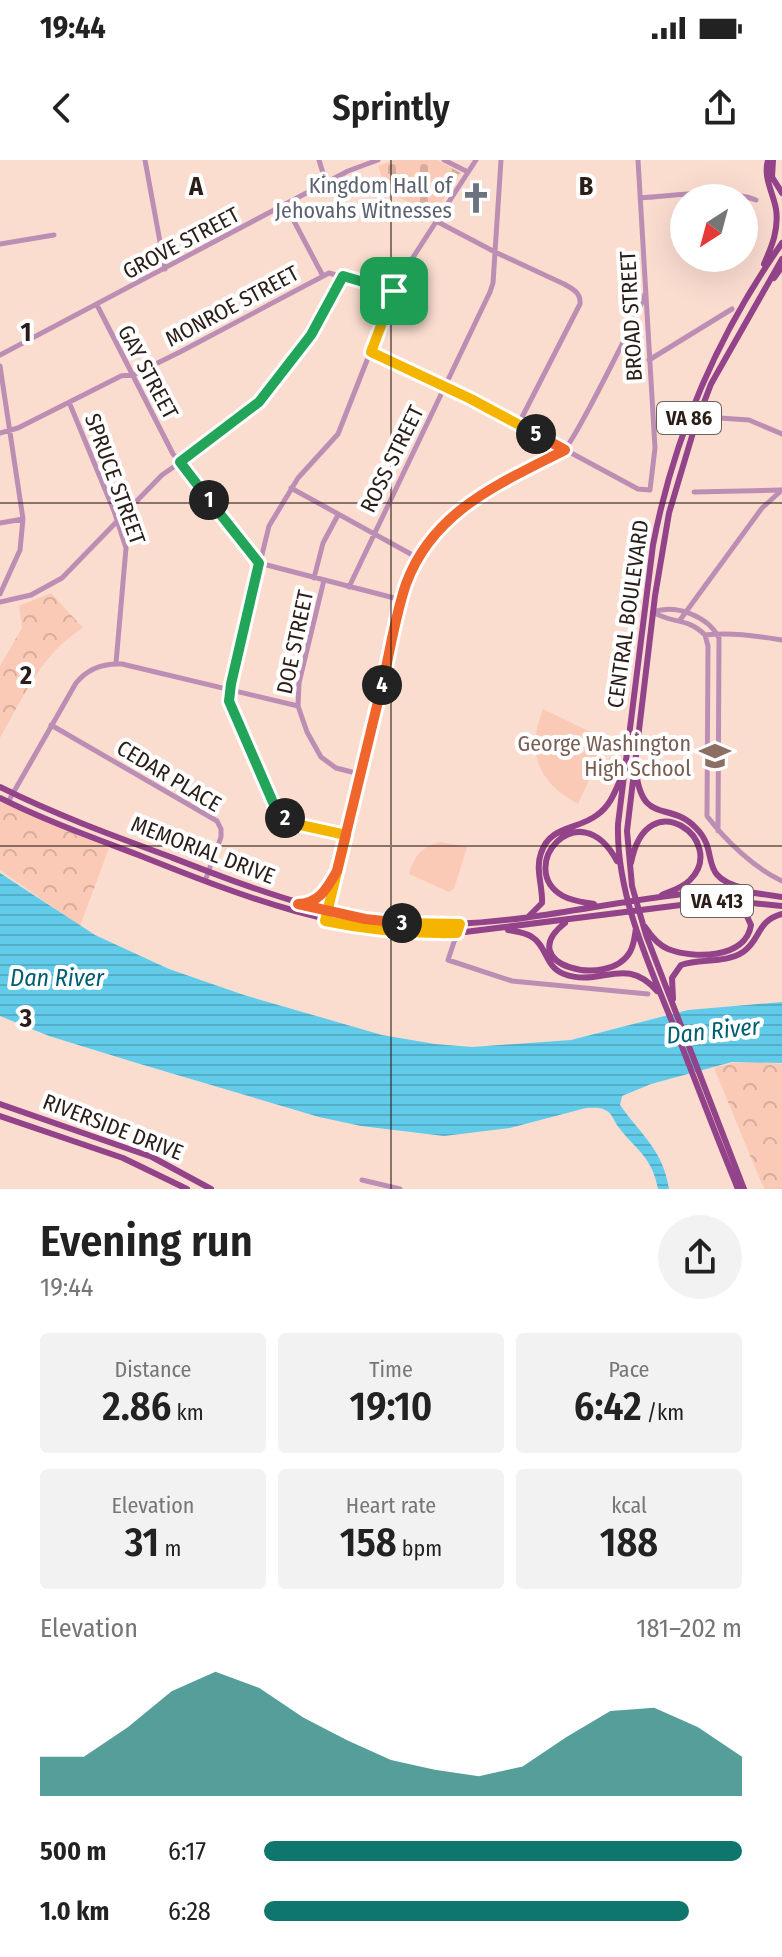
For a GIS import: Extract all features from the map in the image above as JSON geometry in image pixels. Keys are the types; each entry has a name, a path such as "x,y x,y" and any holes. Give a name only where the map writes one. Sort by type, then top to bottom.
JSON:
{"main road":[{"path":"771,160 772,177 782,193"},
{"path":"748,298 772,248 776,230 777,213 766,177 771,160"},
{"name":"CENTRAL BOULEVARD","path":"746,1189 738,1185 620,869 618,824 653,545 662,507 695,401 711,365 782,243"},
{"name":"CENTRAL BOULEVARD","path":"700,1085 663,999 640,925 629,871 627,831 667,522 695,426 711,384 782,259"},
{"path":"748,317 782,267"},
{"path":"634,763 642,797 651,807 682,818 696,828 703,837 712,868 718,877 727,884 762,893"},
{"path":"529,916 542,903 539,858 547,841 562,829 592,819 603,810 613,797 625,767"},
{"name":"MEMORIAL DRIVE","path":"0,787 298,904 397,923 460,924 720,891 782,897"},
{"name":"MEMORIAL DRIVE","path":"0,798 267,905 325,921 394,931 457,933 505,929 721,900 782,906"},
{"path":"629,871 636,841 649,827 659,823 675,823 693,834 700,851 694,874 680,887 654,898"},
{"path":"604,905 574,900 555,890 546,870 548,853 562,837 585,832 603,840 620,869"},
{"path":"298,904 310,903 321,896 337,871"},
{"path":"569,921 553,934 550,949 554,959 560,965 582,970 611,966 626,957 640,925 668,949 697,954 732,949 746,940 751,925 744,910 721,900"},
{"path":"674,1011 671,983 677,968 685,963 739,955 750,946 767,920 782,914"},
{"path":"505,929 536,939 549,963 563,974 584,977 633,973 650,983 663,999"},
{"name":"RIVERSIDE DRIVE","path":"0,1104 152,1157 211,1189"},
{"name":"RIVERSIDE DRIVE","path":"0,1116 123,1158 187,1189"}],"street":[{"path":"145,160 165,269"},
{"path":"319,160 326,183"},
{"name":"GROVE STREET","path":"0,355 326,183 378,160"},
{"path":"444,160 468,172"},
{"path":"346,835 296,824 279,812 231,707 229,690 269,526 291,488 338,434 406,266 476,160"},
{"name":"ROSS STREET","path":"349,587 490,292 501,160"},
{"name":"BROAD STREET","path":"565,450 643,491 652,487 654,471 638,160"},
{"path":"640,198 670,196"},
{"path":"286,206 323,276"},
{"path":"436,221 574,290 580,298 580,304 518,425"},
{"path":"0,244 54,235"},
{"name":"MONROE STREET","path":"0,433 10,431 121,376 132,375 329,273 394,291"},
{"path":"0,602 31,595 62,578 155,480 259,402 311,335 343,276"},
{"path":"325,921 402,600 418,558 442,525 474,497 565,450 645,294"},
{"name":"GAY STREET","path":"97,305 180,462 259,563"},
{"path":"649,360 732,309"},
{"path":"371,352 444,386 565,450"},
{"path":"0,366 23,519 20,550 0,594"},
{"name":"SPRUCE STREET","path":"69,402 127,557 116,663"},
{"path":"720,418 749,420 782,434"},
{"path":"291,488 418,558"},
{"path":"680,620 762,508 782,490"},
{"path":"694,492 782,490"},
{"name":"DOE STREET","path":"314,578 323,543 338,515"},
{"path":"0,523 23,519"},
{"path":"259,563 402,600"},
{"name":"DOE STREET","path":"324,580 299,683 298,706 307,732 321,757 336,768 360,774"},
{"path":"653,612 661,609 685,612 706,622 717,634 718,831"},
{"path":"653,612 662,618 695,625 705,635 708,646 707,816 718,831 764,870 782,881"},
{"path":"705,635 735,633 782,640"},
{"path":"8,802 81,677 93,668 116,663 298,706"},
{"name":"CEDAR PLACE","path":"51,725 217,821 221,837 205,881"},
{"path":"460,924 448,960 503,979 648,994"},
{"path":"362,1180 400,1189"}],"green space":[{"path":"394,160 437,160 461,173 433,215 387,191 378,166"},
{"path":"51,593 83,628 45,663 0,738 0,666 22,628 19,606"},
{"path":"543,709 603,738 606,744 578,804 553,786 539,764 536,739"},
{"path":"0,802 109,848 80,926 0,870"},
{"path":"441,842 467,847 454,889 449,892 409,874 420,853"},
{"path":"733,1063 782,1064 782,1189 765,1189 761,1182 714,1068"}],"water":[{"name":"Dan River","path":"0,873 95,935 169,969 244,995 382,1035 472,1047 571,1040 688,1010 782,1002 782,1063 732,1062 651,1084 622,1096 620,1105 657,1153 669,1189 658,1189 647,1160 611,1114 601,1108 586,1108 510,1128 444,1136 361,1126 319,1117 49,1036 0,1016"}],"place":[{"name":"Kingdom Hall of Jehovahs Witnesses","path":"476,198"},
{"name":"George Washington High School","path":"715,756"}],"route":[{"path":"394,291 343,276 311,335 259,402 180,462 259,563 229,696 275,807 296,824 346,835 337,871 327,912 325,921 394,931 457,933 460,924 388,922 350,917 327,912 298,904 310,903 321,896 337,871 394,636 402,600 418,558 442,525 474,497 565,450 471,399 371,352 394,291"}]}
